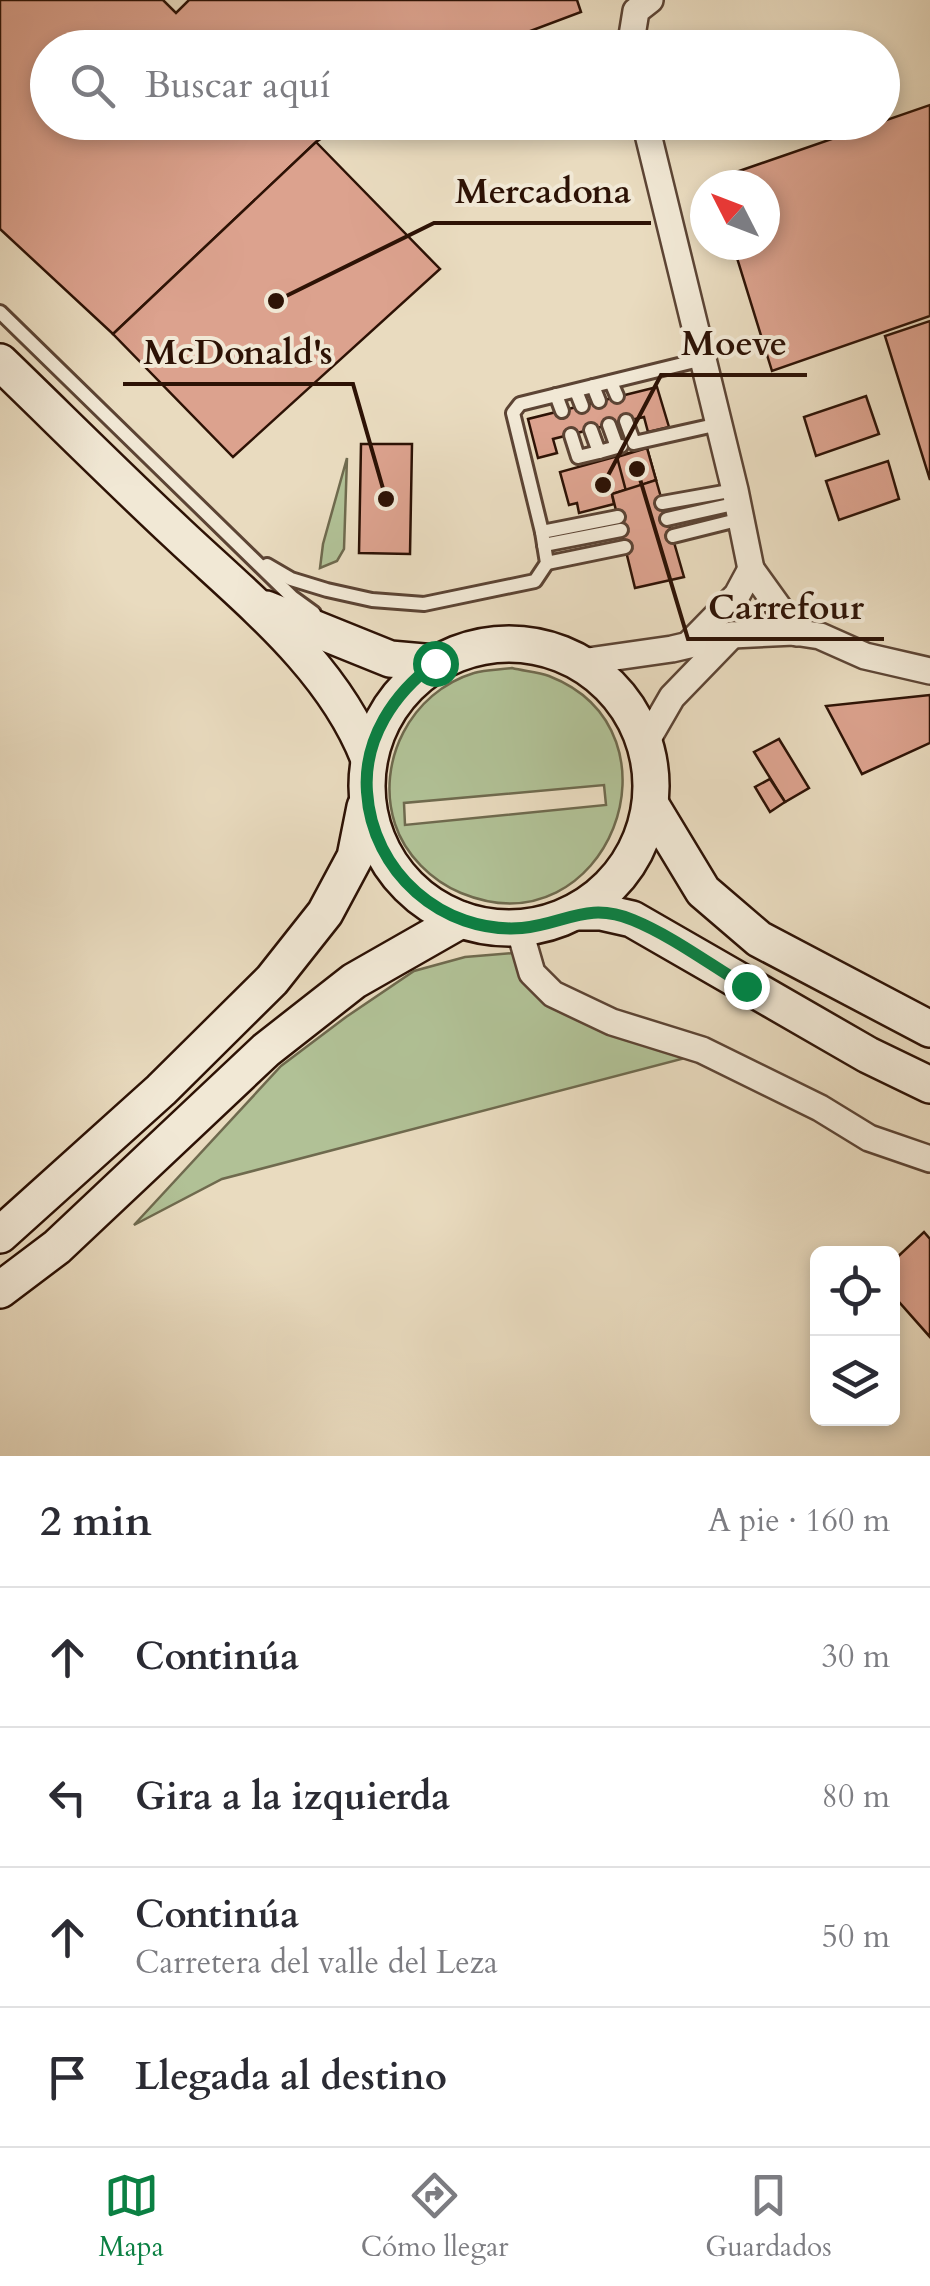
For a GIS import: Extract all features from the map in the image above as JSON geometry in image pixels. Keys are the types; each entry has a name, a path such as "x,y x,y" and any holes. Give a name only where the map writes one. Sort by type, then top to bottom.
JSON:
{"main road":[{"path":"0,362 256,605 337,697 358,729 369,759"},
{"path":"256,605 364,650 390,658 435,663"},
{"path":"0,1235 161,1090 272,980 324,913 355,857 367,796 369,759 380,725 399,695 435,663 474,647 502,643 556,650 581,662 621,696 646,742 652,773 651,804 633,856 618,878 577,912 519,928 461,920 432,906 406,885 386,859 373,829 367,796"},
{"path":"651,804 703,891 759,939 930,1030"},
{"path":"577,912 601,912 632,919 868,1055 930,1085"},
{"path":"0,1290 57,1247 280,1038 354,980 461,920"}],"street":[{"path":"633,30 636,11 650,0"},
{"path":"649,140 738,504 750,570 797,633"},
{"path":"691,642 737,595 750,570"},
{"path":"581,662 672,649 732,635 797,633 820,636 877,659 930,671"},
{"path":"646,742 672,697 732,635"},
{"path":"519,928 532,974 554,994 612,1022 702,1050 820,1108 870,1138 930,1160"}],"lane":[{"path":"0,312 292,598 364,650"},
{"path":"253,556 291,579 372,600 424,604 535,581 547,562 512,413 520,404 703,359"},
{"path":"611,382 617,396"},
{"path":"594,386 600,401"},
{"path":"576,390 582,406"},
{"path":"556,395 562,411"},
{"path":"626,422 634,443"},
{"path":"571,435 578,458 719,424"},
{"path":"608,425 617,447"},
{"path":"591,430 599,452"},
{"path":"662,503 738,504"},
{"path":"667,519 738,504"},
{"path":"672,536 738,504"},
{"path":"543,538 619,524"},
{"path":"547,562 625,547"}],"green space":[{"path":"347,458 344,549 337,561 320,568 323,544"},
{"path":"512,668 549,676 592,704 616,742 622,785 613,828 591,865 556,892 513,903 461,893 430,874 400,835 390,800 395,754 416,713 452,682 479,672","holes":["604,785 606,805 405,825 404,803"]},
{"path":"539,951 561,995 693,1056 222,1179 134,1225 281,1066 346,1017 414,971 465,957"}],"building":[{"path":"0,0 163,0 176,13 189,0 577,0 581,12 533,30 30,30 30,140 319,140 113,334 0,229"},
{"path":"930,105 930,316 772,371 738,260 780,260 780,170 742,170 829,140 900,140 900,115"},
{"path":"316,142 440,269 233,457 113,334"},
{"path":"930,321 930,480 885,336"},
{"path":"657,387 669,427 648,432 644,417 609,425 553,439 557,453 538,458 528,419"},
{"path":"866,396 879,434 816,456 804,417"},
{"path":"361,444 412,444 410,554 359,553"},
{"path":"647,448 656,480 612,494 614,504 579,513 577,503 569,505 560,472"},
{"path":"647,448 656,480 626,491 617,457"},
{"path":"888,461 899,499 839,520 826,481"},
{"path":"656,480 684,577 635,588 612,494"},
{"path":"930,695 930,743 862,774 826,706"},
{"path":"779,739 809,788 785,802 754,752"},
{"path":"770,779 785,802 770,812 755,787"},
{"path":"924,1232 930,1239 930,1337 900,1303 900,1254"}],"place":[{"name":"Mercadona","path":"276,301"},
{"name":"Carrefour","path":"637,469"},
{"name":"Moeve","path":"603,485"},
{"name":"McDonald's","path":"386,499"}],"route":[{"path":"435,663 399,695 380,725 367,771 373,829 386,859 406,885 432,906 461,920 490,927 541,925 577,912 601,912 632,919 746,986"}]}
